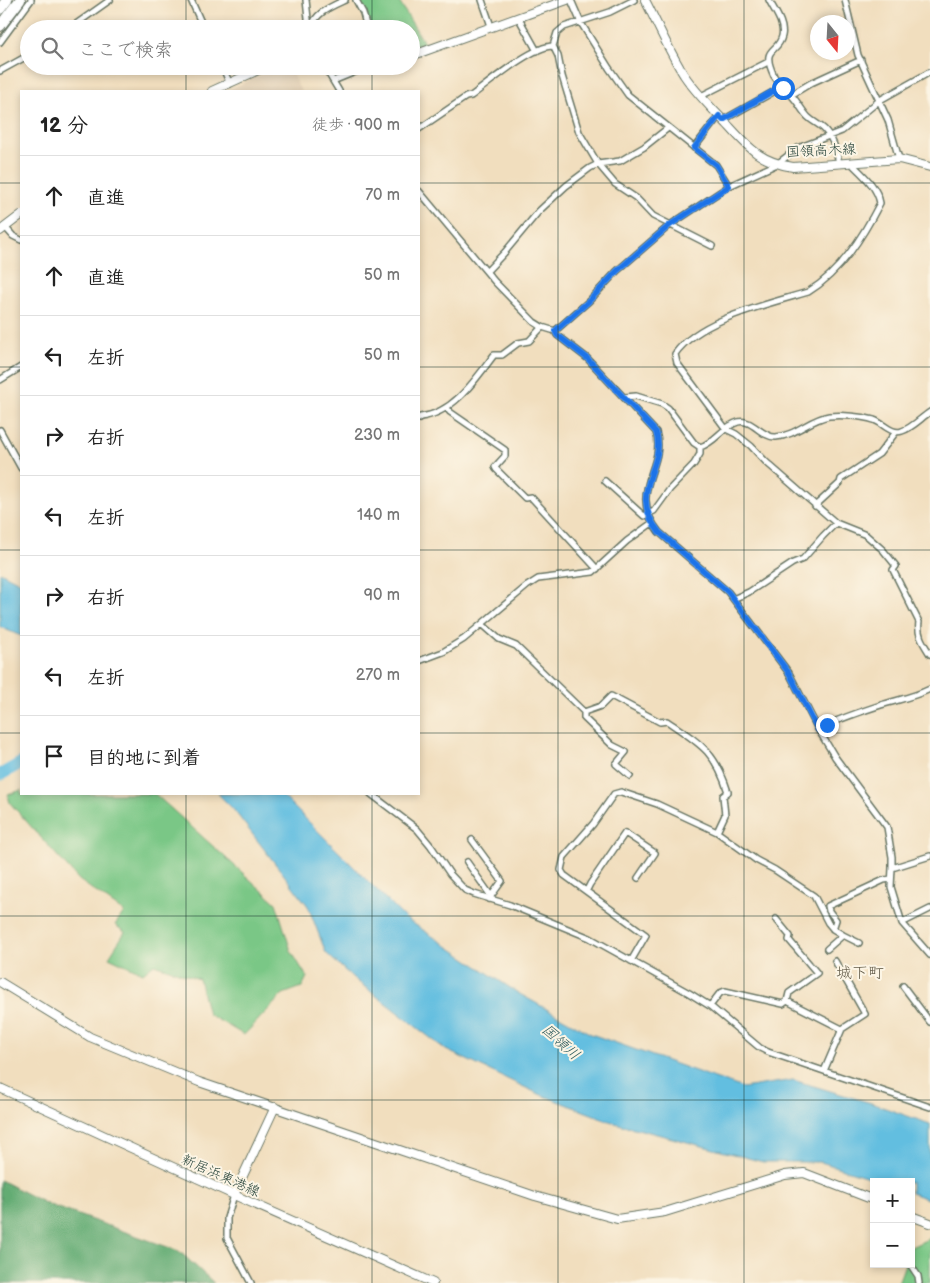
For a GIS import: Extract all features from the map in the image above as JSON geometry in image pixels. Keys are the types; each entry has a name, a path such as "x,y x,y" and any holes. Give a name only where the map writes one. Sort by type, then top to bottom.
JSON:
{"highway":[{"path":"0,10 8,0"},
{"path":"0,26 20,0"}],"main road":[{"path":"420,53 567,0"},
{"name":"国領高木線","path":"644,0 684,75 750,150 762,158 792,167 898,158 930,167"},
{"path":"215,90 248,75"},
{"path":"2,227 20,216"},
{"path":"0,982 90,1037 199,1082 535,1196 617,1219 665,1212 785,1174 804,1173 870,1198"},
{"name":"新居浜東港線","path":"0,1088 433,1283"},
{"path":"234,1195 275,1107"},
{"path":"915,1217 930,1223"}],"street":[{"path":"0,42 31,0"},
{"path":"81,20 110,0"},
{"path":"191,0 200,20"},
{"path":"306,0 309,20"},
{"path":"315,20 320,14 345,0"},
{"path":"356,0 365,20"},
{"path":"482,0 491,26"},
{"path":"571,0 581,23 628,95 716,165 729,186"},
{"path":"634,0 610,12 564,27 557,33 553,46 558,56 579,132 598,164 615,184 636,198 653,216 712,246"},
{"path":"769,0 781,22 782,31 780,41 770,53 768,62 775,78 808,117 829,136 839,164"},
{"path":"845,0 852,33 861,60 888,120 898,158"},
{"path":"518,17 537,50"},
{"path":"420,128 466,97 471,96 537,50 546,46 553,46"},
{"path":"0,71 20,59"},
{"path":"791,95 861,60"},
{"path":"701,96 768,62"},
{"path":"555,331 589,301 617,271 670,225 729,186 777,164 798,148 842,131 880,100 930,72"},
{"path":"226,75 230,84"},
{"path":"329,75 338,90"},
{"path":"333,81 348,75"},
{"path":"694,148 721,118 782,86"},
{"path":"487,271 539,211 566,186 598,164 620,161 644,147 668,128"},
{"path":"850,162 878,194 880,203 849,255 818,285 808,292 713,323 680,346 675,354 677,363 726,429 736,434 836,523 866,535 883,550 896,566 893,570 919,622 918,629 921,640 930,654"},
{"path":"420,192 487,271 534,322 555,331 557,335 587,358 656,432 658,439 656,453 646,493 646,505 652,523 659,532 728,592 789,673 818,730 835,757 887,827 892,857 891,887 902,923 930,955"},
{"path":"2,227 20,240"},
{"path":"420,417 428,416 447,408 467,389 494,356 502,355 518,343 529,340 542,327"},
{"path":"0,380 20,368"},
{"path":"625,397 636,396 662,404 668,408 694,443 700,447"},
{"path":"447,408 505,450 505,456 495,467 496,469 525,498 531,497 597,569"},
{"path":"700,447 706,445 738,422 746,422 766,435 776,437 792,432 818,419 838,416 875,420 896,432 902,431 930,412"},
{"path":"0,430 20,466"},
{"path":"815,506 840,483 841,479 879,454 896,432"},
{"path":"605,481 644,516 649,515 694,464 700,454 700,447"},
{"path":"420,661 443,652 464,639 538,578 589,573 597,569 627,541 652,523"},
{"path":"733,599 749,592 787,567 803,559 822,536 836,523"},
{"path":"482,624 499,639 516,646 584,712 584,718 612,745 626,752 616,764 630,776"},
{"path":"818,730 844,718 929,691"},
{"path":"584,712 601,706 611,696 660,722 667,721 701,744 721,771 728,792 723,796 725,815 717,832"},
{"path":"631,960 646,935 561,870 564,856 593,824 614,794 621,792 658,804 717,832 756,860 775,870 814,896 828,923 843,935 859,943"},
{"path":"372,795 417,829 459,885 474,894 490,897 590,938 631,960 710,1006 760,1048 930,1107"},
{"path":"587,890 625,833 655,853 638,878"},
{"path":"472,840 502,881 490,897"},
{"path":"892,868 930,856"},
{"path":"467,862 490,897"},
{"path":"834,929 836,920 829,911 828,906 884,880 892,879"},
{"path":"902,923 930,909"},
{"path":"710,1006 720,993 725,990 783,1004 787,1001 789,993 817,973 789,940 790,936 776,919"},
{"path":"827,949 843,935"},
{"path":"824,1071 842,1029 848,1023 865,1014 835,961"},
{"path":"904,986 930,1022"},
{"path":"787,1001 842,1029"},
{"path":"234,1195 227,1218 227,1238 251,1283"},
{"path":"913,1268 918,1276 919,1283"}],"shaded area":[{"path":"260,75 293,75 300,90 229,90"}],"green space":[{"path":"359,0 398,0 410,20 366,20"},
{"path":"420,36 424,43 420,45"},
{"path":"20,790 20,795 156,795 276,903 291,951 307,977 302,987 283,994 244,1035 208,1014 199,979 154,964 143,973 109,957 125,932 115,925 124,912 79,880 10,803 8,795"},
{"path":"0,1180 47,1204 179,1251 214,1283 0,1283"},
{"path":"930,1238 930,1283 898,1283 904,1268 915,1268 915,1245"}],"water":[{"path":"0,572 20,582 20,636 0,627"},
{"name":"国領川","path":"219,795 282,795 405,918 518,993 591,1034 743,1088 793,1080 871,1103 930,1124 930,1200 915,1194 915,1178 871,1178 821,1162 763,1162 615,1123 539,1094 446,1050 352,977 326,953 308,906 233,809"}],"waterway":[{"path":"0,775 20,764"}],"district":[{"name":"城下町","path":"860,972"}],"route":[{"path":"783,88 782,86 723,120 719,116 694,148 716,165 729,186 670,225 617,271 576,314 555,331 557,335 587,358 656,432 658,439 656,453 646,493 646,505 652,523 659,532 728,592 789,673 818,730 827,725"}]}
